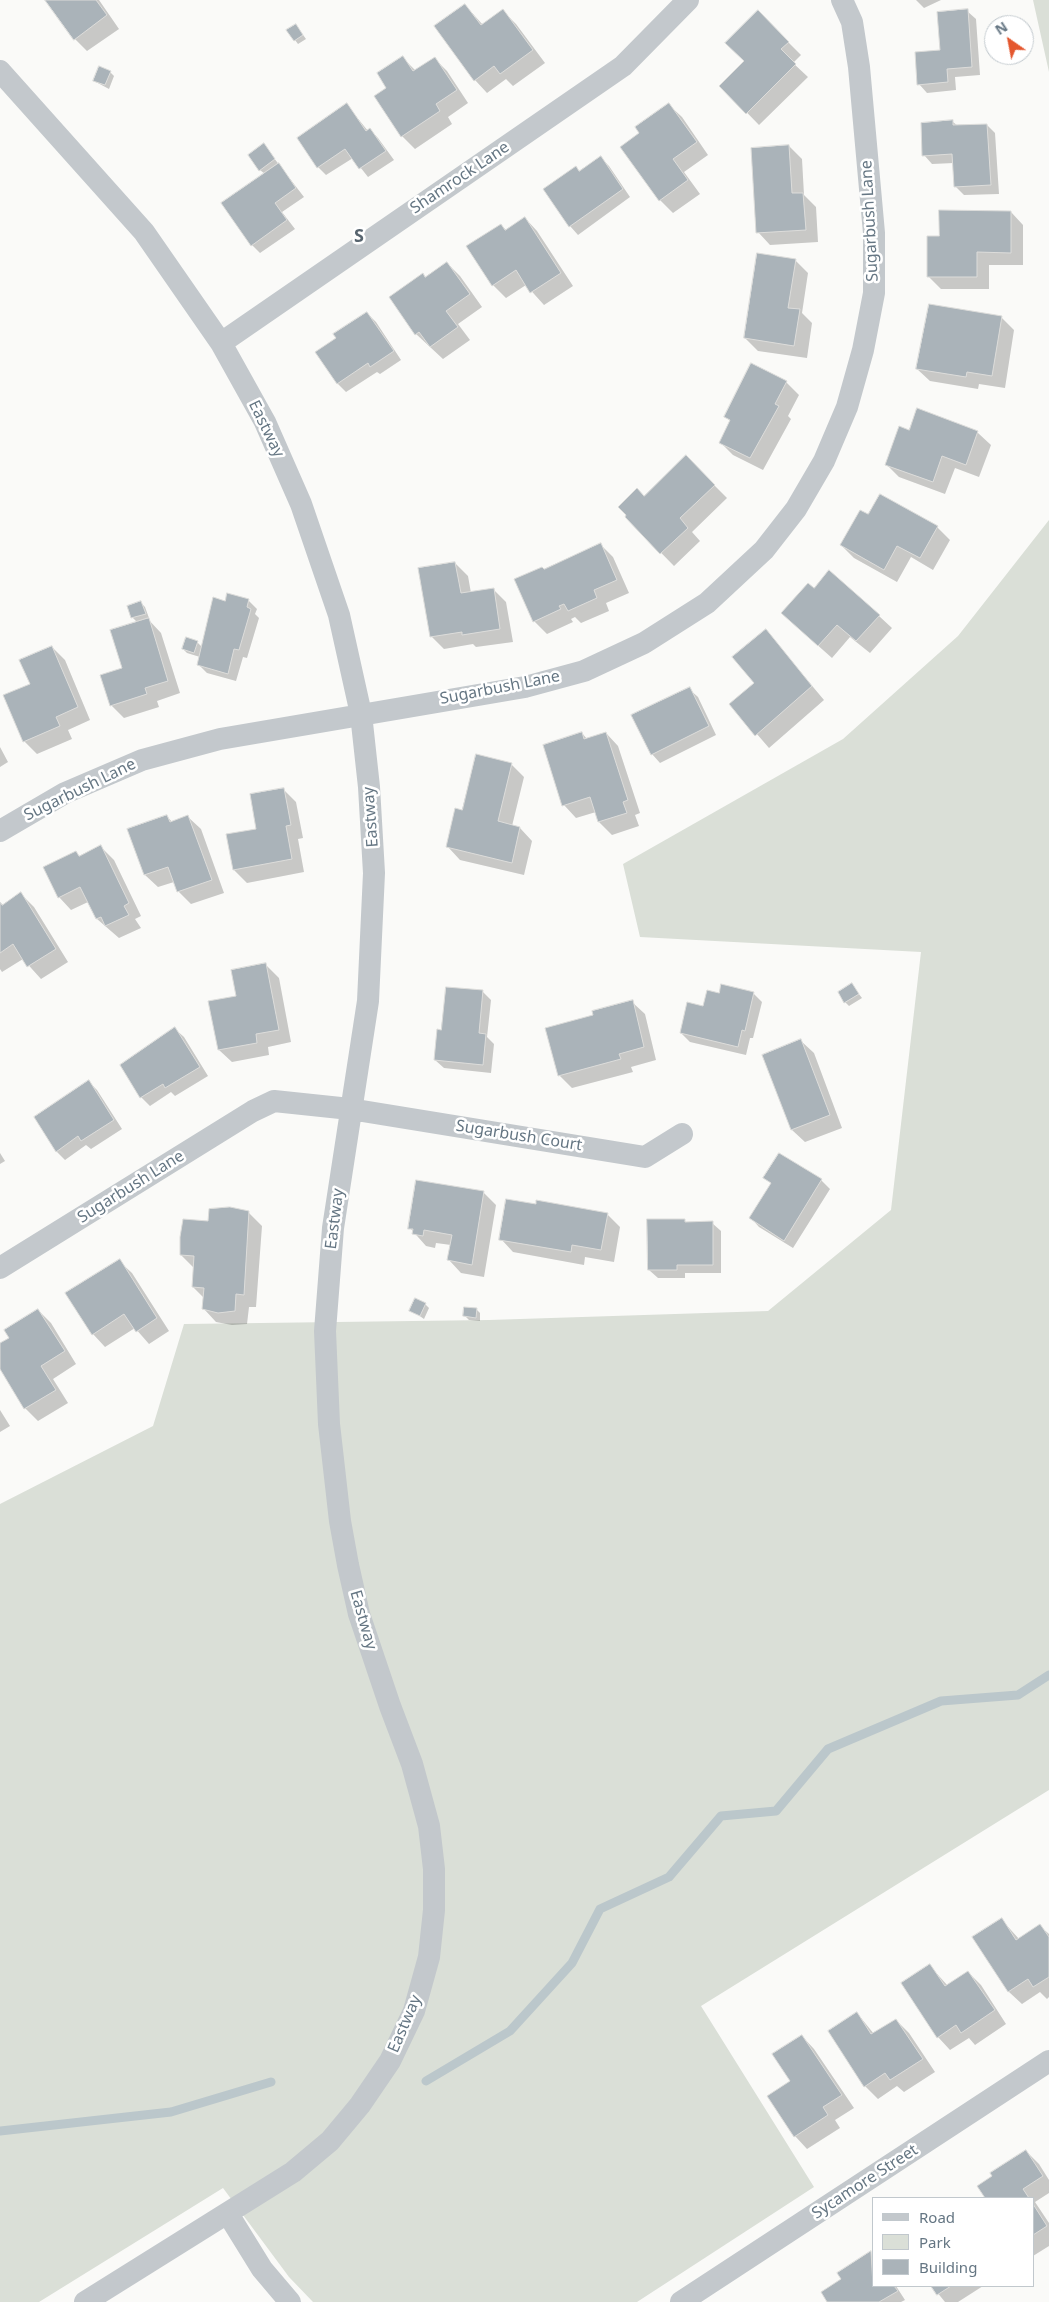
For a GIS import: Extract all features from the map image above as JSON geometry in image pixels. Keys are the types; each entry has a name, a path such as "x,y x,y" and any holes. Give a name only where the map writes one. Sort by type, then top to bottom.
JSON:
{"street":[{"name":"Shamrock Lane","path":"221,343 623,66 688,0"},
{"name":"Sugarbush Lane","path":"0,831 65,793 142,760 220,739 525,687 584,670 644,643 707,603 764,550 796,509 824,461 847,407 863,350 874,293 874,232 858,67 852,22 842,0"},
{"name":"Eastway","path":"0,70 144,232 221,343 265,422 301,504 338,615 361,714 369,787 374,873 368,1001 333,1228 325,1331 331,1443 340,1521 360,1614 390,1706 412,1764 429,1826 434,1869 434,1910 429,1957 414,2011 390,2061 360,2105 330,2141 293,2172 85,2302"},
{"name":"Sugarbush Lane","path":"0,1268 253,1111 274,1101 350,1109"},
{"name":"Sugarbush Court","path":"350,1109 645,1157 682,1134"},
{"name":"Sycamore Street","path":"681,2302 1049,2061"},
{"path":"228,2214 262,2269 290,2302"}],"green space":[{"path":"1033,0 1049,0 1049,72"},
{"path":"1049,520 1049,1790 701,2006 814,2187 637,2302 313,2302 289,2277 223,2188 39,2302 0,2302 0,1504 153,1426 184,1324 489,1320 768,1311 891,1210 921,952 640,937 623,864 843,739 958,636"}],"building":[{"path":"45,0 96,0 107,15 74,40"},
{"path":"465,4 481,25 503,9 533,50 500,74 494,66 474,81 434,26"},
{"path":"968,9 972,67 947,69 948,82 917,85 915,52 940,50 937,12"},
{"path":"758,10 789,42 781,49 796,64 746,114 719,86 744,61 725,43"},
{"path":"296,24 303,35 294,41 286,30"},
{"path":"403,56 413,71 435,57 457,90 436,104 440,111 401,137 374,96 386,88 377,73"},
{"path":"99,66 111,71 105,85 93,81"},
{"path":"347,103 366,131 370,128 386,151 359,169 345,149 317,168 297,138"},
{"path":"669,103 697,142 673,159 688,180 659,201 620,147 639,133 635,127"},
{"path":"953,120 953,125 987,124 991,185 954,187 952,154 922,156 921,123"},
{"path":"264,143 275,159 259,171 248,155"},
{"path":"789,145 792,193 803,193 806,230 756,233 751,148"},
{"path":"601,156 623,189 569,227 543,189 576,166 579,171"},
{"path":"279,163 296,188 275,203 287,220 251,246 221,203"},
{"path":"939,210 1011,211 1011,253 977,252 977,277 927,277 927,236 939,236"},
{"path":"525,217 561,273 530,293 516,270 492,286 466,246 501,224 505,230"},
{"path":"757,253 796,259 788,308 800,309 794,346 744,338"},
{"path":"447,262 470,294 446,311 458,327 430,347 419,332 415,335 389,297 423,273 425,277"},
{"path":"929,304 1002,316 992,376 967,372 966,377 916,369"},
{"path":"367,312 394,351 370,367 368,363 337,384 315,352 336,338 333,334"},
{"path":"751,363 787,381 775,404 779,406 750,458 719,443 730,420 724,417"},
{"path":"917,408 978,431 966,465 942,456 933,482 885,465 899,426 909,430"},
{"path":"686,455 715,485 680,518 688,528 660,554 618,507 637,488 644,496"},
{"path":"880,494 938,526 920,558 897,546 884,570 840,545 860,510 868,514"},
{"path":"601,543 617,580 594,590 597,598 568,611 564,604 559,606 561,609 533,622 514,579 542,567 544,569"},
{"path":"455,562 461,593 494,588 500,629 462,635 462,632 430,637 418,568"},
{"path":"829,570 880,615 856,641 837,625 818,646 781,613 808,583 814,588"},
{"path":"227,593 249,599 247,607 251,609 239,650 234,649 228,674 197,665 213,597 225,601"},
{"path":"141,601 146,614 131,618 127,606"},
{"path":"149,618 168,681 145,688 147,694 110,706 100,675 122,668 110,630"},
{"path":"766,629 812,686 755,736 729,704 754,683 732,657"},
{"path":"186,637 198,641 194,653 182,649"},
{"path":"52,646 78,707 56,717 60,726 23,742 3,695 30,684 19,660"},
{"path":"690,687 709,726 651,755 631,715"},
{"path":"582,732 584,739 606,732 628,800 623,802 627,813 598,822 590,797 562,806 543,745"},
{"path":"476,754 512,763 498,821 520,827 512,863 446,847 455,808 462,810"},
{"path":"284,788 291,825 286,826 292,859 233,870 226,834 256,829 250,794"},
{"path":"167,815 170,822 188,815 212,880 177,892 168,867 144,875 127,829"},
{"path":"101,845 129,903 124,906 129,915 105,926 101,917 96,919 80,887 58,898 43,867 76,851 79,856"},
{"path":"21,892 56,949 27,967 13,944 0,953 0,902 2,905"},
{"path":"266,963 279,1030 256,1034 257,1043 218,1050 208,1001 236,996 231,970"},
{"path":"852,983 859,994 844,1003 838,992"},
{"path":"721,984 754,992 745,1031 742,1030 738,1047 680,1033 687,1002 703,1006 707,990 719,993"},
{"path":"446,987 483,990 479,1033 486,1034 483,1065 434,1060 437,1029 441,1030"},
{"path":"633,1000 644,1047 619,1054 621,1059 558,1076 545,1028 593,1015 592,1011"},
{"path":"175,1027 200,1067 165,1088 163,1084 140,1098 120,1065"},
{"path":"801,1039 830,1115 791,1130 762,1055"},
{"path":"89,1080 114,1120 81,1141 78,1136 56,1152 34,1117"},
{"path":"779,1153 822,1179 784,1241 749,1218 771,1183 763,1178"},
{"path":"416,1180 484,1191 472,1265 447,1260 452,1235 424,1230 423,1236 412,1234 413,1229 408,1229"},
{"path":"506,1199 536,1204 536,1200 608,1213 601,1250 572,1245 571,1252 499,1240"},
{"path":"230,1207 249,1211 244,1295 236,1294 235,1311 218,1313 202,1309 204,1288 192,1287 194,1256 180,1255 180,1237 183,1219 208,1221 209,1209"},
{"path":"647,1219 685,1219 685,1222 713,1221 713,1265 677,1265 677,1270 648,1270"},
{"path":"120,1259 157,1318 136,1332 124,1314 92,1335 65,1293"},
{"path":"415,1298 426,1303 420,1316 409,1311"},
{"path":"464,1307 477,1308 476,1318 463,1316"},
{"path":"38,1309 65,1351 41,1366 56,1390 24,1409 0,1369 0,1343 9,1338 4,1330"},
{"path":"1002,1918 1016,1940 1040,1924 1049,1937 1049,1977 1033,1987 1028,1979 1008,1992 972,1937"},
{"path":"930,1964 945,1986 968,1971 995,2010 961,2033 956,2025 937,2038 901,1983"},
{"path":"857,2012 871,2034 896,2019 923,2059 890,2080 885,2073 864,2087 828,2031"},
{"path":"802,2035 842,2095 823,2107 828,2115 794,2137 767,2096 790,2081 772,2054"},
{"path":"1026,2150 1043,2176 1023,2189 1028,2197 984,2197 977,2186 992,2176 990,2173"},
{"path":"1034,2206 1047,2226 1034,2234"},
{"path":"871,2251 872,2287 895,2287 898,2291 879,2302 827,2302 821,2292 841,2279 837,2273"},
{"path":"932,2287 949,2287 937,2295"}],"waterway":[{"path":"426,2081 510,2031 572,1963 600,1909 669,1877 721,1816 776,1811 828,1749 941,1701 1018,1695 1049,1675"},
{"path":"0,2131 171,2112 271,2082"}],"district":[{"name":"S","path":"359,237"}]}
